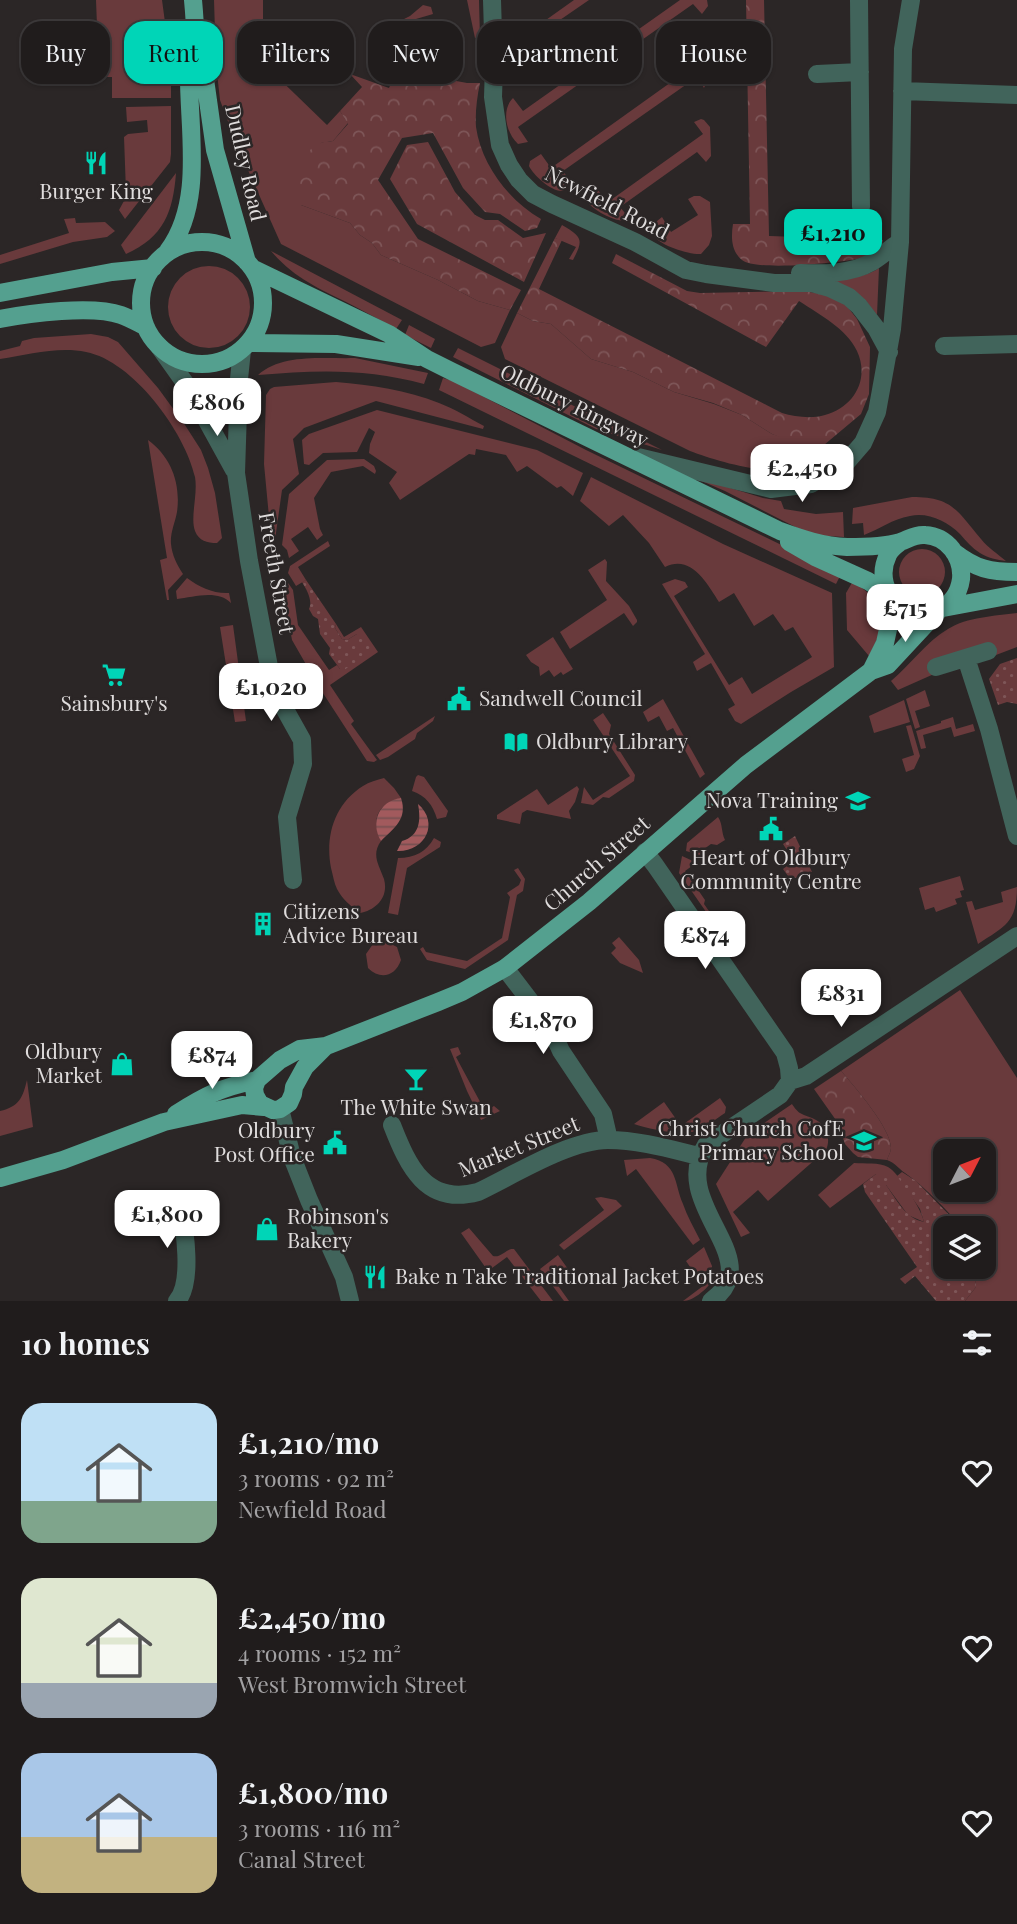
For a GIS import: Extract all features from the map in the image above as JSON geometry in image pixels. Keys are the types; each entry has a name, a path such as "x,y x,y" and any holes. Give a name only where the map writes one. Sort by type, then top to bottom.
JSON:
{"main road":[{"name":"Dudley Road","path":"193,0 194,21"},
{"name":"Dudley Road","path":"166,254 180,231 191,185 193,151 190,84"},
{"name":"Dudley Road","path":"206,84 215,150 250,265"},
{"name":"Oldbury Ringway","path":"427,359 336,344 245,346 227,359 214,364 179,360 158,345 146,327 141,299 144,284 153,268 166,254 182,245 206,242 231,249 250,265 389,334 427,359 780,531 826,545 849,547 899,543 913,536 926,535 939,538 970,564 985,570 1017,572"},
{"path":"245,346 258,328 263,307 262,290 250,265"},
{"path":"0,293 153,268"},
{"path":"0,318 67,311 99,311 120,314 146,327"},
{"name":"Oldbury Ringway","path":"701,494 738,519 868,581 910,612 928,613 1017,594"},
{"path":"891,598 883,572 888,554 899,543"},
{"path":"942,609 960,587 962,571 954,552"},
{"name":"Church Street","path":"871,671 885,643 891,598"},
{"name":"Church Street","path":"263,1075 280,1059 300,1049 326,1046 462,992 505,968 563,924 746,765 871,671 888,666 942,609"},
{"name":"Church Street","path":"272,1108 289,1103 305,1067 326,1046"},
{"path":"164,1122 216,1091 275,1070 286,1074 294,1087"},
{"path":"263,1075 254,1088 255,1095 272,1108"},
{"path":"0,1178 63,1160 164,1122 242,1105 272,1108"}],"street":[{"path":"859,0 861,206"},
{"path":"614,452 771,489 811,484 844,465 863,443 877,412 895,308 900,242 903,49 911,0"},
{"name":"Newfield Road","path":"494,3 495,122 508,164 533,194 635,242 686,270 774,283 812,283 830,288 849,297 859,306 876,328 888,352"},
{"path":"817,75 860,72"},
{"path":"902,92 1017,94"},
{"name":"Newfield Road","path":"724,275 756,271 819,274 859,268 900,242"},
{"path":"944,346 1017,344"},
{"name":"Freeth Street","path":"158,345 190,390 236,473"},
{"name":"Freeth Street","path":"245,346 239,379 236,473 249,561 274,688 302,740 303,764 287,817 293,880"},
{"path":"936,667 988,651"},
{"path":"966,658 989,729 1017,836"},
{"path":"645,852 785,1053 790,1081"},
{"path":"711,1301 721,1294 730,1274 727,1254 697,1184 699,1156 706,1145 780,1095 790,1081 806,1076 1017,936"},
{"path":"505,968 550,1027 561,1051 603,1114 609,1135"},
{"path":"272,1108 344,1277 350,1301"},
{"name":"Market Street","path":"392,1125 413,1171 435,1189 455,1196 478,1192 560,1152 609,1135 699,1156"},
{"path":"177,1301 183,1290 186,1256 185,1227 180,1207"}],"green space":[{"path":"96,0 162,0 165,21 124,21 124,84 171,84 171,98 112,98 110,21 97,21"},
{"path":"214,0 263,0 263,21 237,21 237,84 285,84 327,125 340,111 348,123 333,141 321,143 301,205 350,223 381,255 478,301 510,310 495,343 481,347 281,244 220,100 218,84 223,84 223,21 215,21"},
{"path":"467,0 479,0 480,21 477,21 475,38"},
{"path":"574,0 589,0 558,21 544,21"},
{"path":"680,0 707,0 708,6 702,14 693,4 669,21 656,21 656,30 642,40 642,27"},
{"path":"746,0 764,0 764,21 746,21"},
{"path":"423,5 431,7 433,14 417,21 400,21"},
{"path":"354,75 368,80 368,84 389,88 391,84 480,84 476,127 484,154 490,168 508,192 541,219 537,228 525,231 500,214 485,212 463,188 433,133 402,138 378,180 418,239 521,290 510,310 478,301 381,255 350,223 301,205 291,183 306,154 322,142 333,141 348,124 340,111 362,87"},
{"path":"561,84 579,84 518,127 528,142 518,144 510,134 506,121 507,109 513,98 523,111"},
{"path":"668,84 687,84 563,171 572,184 563,190 558,191 548,186 531,170 530,161 541,154 551,168"},
{"path":"748,84 766,84 769,236 883,240 881,249 871,256 857,259 783,266 751,264 742,260 732,239 733,224 750,224"},
{"path":"171,106 170,162 125,219 119,210 126,192 124,137 128,134 148,132 147,120 127,122 126,107"},
{"path":"701,119 710,127 711,156 706,162 697,152 620,207 629,218 625,221 606,216 589,204 590,197 597,189 608,202 703,134 694,122"},
{"path":"428,142 455,192 475,215 485,220 498,220 523,238 546,233 524,282 417,224 390,179 407,145"},
{"path":"176,173 172,200 164,222 149,240 126,254 121,245"},
{"path":"700,196 710,202 712,236 709,245 701,254 669,246 658,240 651,230 651,226 662,217 671,232 698,215 688,199"},
{"path":"75,218 76,223 105,222 115,231 107,237 73,242 0,264 0,255 69,233 64,219"},
{"path":"562,225 579,239 579,247 573,260 569,259 576,247 555,238"},
{"path":"555,238 562,240 539,289 782,413 809,417 825,415 844,406 851,399 857,391 862,372 857,351 846,335 799,301 766,347 612,263 616,254 687,291 801,291 825,294 846,305 857,319 870,347 869,394 861,414 824,445 815,447 797,444 713,403 674,392 633,372 591,359 551,324 533,321 517,313"},
{"path":"271,251 402,320 396,329 307,282"},
{"path":"209,266 225,269 238,278 247,291 250,307 247,323 238,336 225,345 209,348 193,345 180,336 171,323 168,307 171,291 180,278 193,269"},
{"path":"879,268 877,315 864,299 821,279 859,276"},
{"path":"517,313 533,321 551,324 591,359 633,372 674,392 742,415 772,434 815,447 824,445 797,464 777,470 738,466 690,451 505,359 501,347"},
{"path":"409,325 435,339 431,348 405,335"},
{"path":"91,334 118,342 158,388 201,450 215,493 222,538 217,543 204,541 195,531 195,477 189,459 169,420 139,384 104,358 75,350 0,359 0,351 20,346 22,341"},
{"path":"458,348 662,450 596,429 453,357"},
{"path":"355,358 428,373 424,384 361,373 300,372 258,375 279,363 291,360"},
{"path":"443,378 841,574 836,584 439,390"},
{"path":"336,382 402,391 445,405 484,426 483,429 376,401 304,428 293,439 299,474 282,490 275,540 271,538 264,464 266,395 274,387"},
{"path":"377,410 537,450 583,473 573,496 527,466 517,472 506,455 476,449 475,455 469,454 400,500 389,483 397,472 369,453 375,432 369,428 357,452 323,453 309,465 304,464 302,440 309,434"},
{"path":"148,440 163,454 176,481 178,501 171,544 175,560 183,574 168,590 169,600 160,560 167,558"},
{"path":"364,459 374,466 375,474 363,466 331,472 314,498 323,535 317,540 308,527 291,539 299,551 289,558 282,545 289,494 327,460"},
{"path":"685,474 781,501 784,509 816,514 843,512 844,537 811,535 725,491"},
{"path":"591,477 723,544 832,593 834,667 741,724 735,721 728,709 735,705 711,663 697,671 693,662 705,654 662,584 675,579 685,582 688,587 674,596 729,685 742,677 752,694 812,657 793,627 785,631 773,614 754,626 734,593 719,602 703,579 690,567 674,564 665,567 649,543 623,515 609,526 580,501"},
{"path":"912,497 946,503 1006,561 980,553 949,525 930,517 904,517 864,535 863,523 852,524 853,508"},
{"path":"328,541 330,546 298,567 306,580 296,586 288,573 290,566"},
{"path":"922,549 938,556 945,572 938,588 922,595 906,588 899,572 906,556"},
{"path":"605,559 606,581 629,606 637,622 633,626 624,613 570,649 560,632 607,600 588,570"},
{"path":"187,578 207,589 229,593 231,603 212,595 177,599 176,591"},
{"path":"286,580 293,590 298,625 329,670 337,665 340,669 357,634 347,640 342,639 335,628 336,624 344,637 361,627 378,652 330,685 354,721 351,724 377,760 374,762 367,761 292,640 282,586"},
{"path":"306,580 336,624 335,628 342,639 347,640 361,634 371,649 371,652 344,670 340,669 329,654 330,648 320,634 318,619 309,609 310,599 302,582"},
{"path":"853,581 867,592 876,608 880,633 869,656 847,630 846,593"},
{"path":"1017,613 1017,647 996,655 992,643 930,662 934,674 898,690 891,681 932,640 948,629 972,619"},
{"path":"233,625 246,721 235,722 220,627"},
{"path":"553,637 573,669 554,677 549,670 540,676 539,667 526,655"},
{"path":"1017,658 1017,704 1007,702 998,705 989,679 1000,664"},
{"path":"925,690 930,706 915,711 920,727 915,729 906,699"},
{"path":"663,699 705,774 700,778 673,728 667,731 659,716 648,722 643,712"},
{"path":"904,700 910,722 874,733 869,716"},
{"path":"603,713 611,725 609,734 635,775 634,781 593,805 581,803 584,787 593,800 630,776 593,720"},
{"path":"435,716 433,721 417,733 415,739 388,757 380,760 376,755"},
{"path":"953,717 956,729 973,724 975,731 954,737 951,727 923,735 926,748 921,749 916,731"},
{"path":"911,725 920,756 914,769 906,772 902,759 914,755 906,726"},
{"path":"418,775 424,777 448,811 446,817 437,819 428,802 412,791"},
{"path":"384,778 401,798 386,804 377,819 381,841 376,855 385,891 376,906 360,913 344,899 336,887 329,856 331,833 339,812 353,793 368,783"},
{"path":"577,786 579,789 575,802 569,811 571,819 527,810 522,813 520,824 497,819 497,815 537,789 548,805"},
{"path":"718,817 725,840 717,845 711,844 698,858 686,851 687,843"},
{"path":"795,836 812,872 801,879 788,876 783,869 794,861 783,844"},
{"path":"434,838 441,842 440,847 407,868 398,915 388,913 398,858 419,853"},
{"path":"682,856 693,861 692,866 685,871 705,900 704,904 739,953 736,955 679,873"},
{"path":"518,868 525,879 523,891 517,895 508,940 465,969 427,960 420,949 423,947 426,952 467,961 502,938 510,897 507,893 519,885 521,880 514,870"},
{"path":"960,876 964,890 960,891 962,897 955,899 957,904 936,912 934,907 925,910 919,888"},
{"path":"1017,887 1015,909 1008,922 978,944 966,902 972,901 975,910 1003,902 1001,892"},
{"path":"619,937 639,960 643,973 620,963 611,953 616,948 612,943"},
{"path":"385,941 397,947 401,960 395,970 382,975 368,968 366,954 373,944"},
{"path":"960,990 1017,1078 1017,1301 965,1301 976,1287 976,1279 996,1279 996,1216 951,1216 938,1202 996,1202 996,1139 933,1139 933,1197 887,1160 891,1148 889,1140 871,1108 841,1071"},
{"path":"458,1047 461,1054 456,1057 485,1111 494,1106 500,1111 481,1120 450,1049"},
{"path":"841,1071 885,1130 891,1148 887,1160 858,1157 853,1153 845,1144 838,1123 814,1089"},
{"path":"27,1080 33,1127 0,1136 0,1111 12,1107 19,1100"},
{"path":"720,1098 726,1107 725,1113 696,1131 656,1130 634,1124 664,1102 681,1126"},
{"path":"792,1104 799,1112 823,1126 828,1137 826,1150 768,1201 758,1190 733,1212 750,1233 741,1237 716,1184 748,1134"},
{"path":"650,1158 666,1164 674,1175 700,1240 693,1245 636,1169 627,1176 624,1160"},
{"path":"854,1163 880,1164 893,1171 909,1192 924,1222 908,1215 876,1174 830,1208 818,1195"},
{"path":"902,1172 916,1181 933,1198 933,1202 937,1202 950,1216 933,1216 933,1279 976,1279 976,1287 965,1301 936,1301 915,1276 905,1284 900,1279 917,1267 865,1192 863,1184 876,1174 886,1175 889,1181 886,1185 902,1208 912,1217 924,1222 920,1209 897,1176"},
{"path":"595,1198 616,1200 622,1206 564,1250 559,1245 604,1210"},
{"path":"469,1228 493,1256 514,1249 553,1301 541,1301 507,1257 488,1271 461,1233"},
{"path":"704,1247 712,1266 712,1281 699,1294 683,1301 703,1286 686,1261"},
{"path":"558,1255 568,1269 554,1280 569,1301 564,1301 540,1269"}],"shaded area":[{"path":"401,798 401,817 381,841 376,827 379,814 387,803"},
{"path":"418,804 428,820 426,835 415,847 397,851 402,841 413,835 418,827"}],"place":[{"name":"Burger King","path":"96,163"},
{"name":"Sainsbury's","path":"114,675"},
{"name":"Sandwell Council","path":"459,699"},
{"name":"Oldbury Library","path":"516,742"},
{"name":"Nova Training","path":"858,801"},
{"name":"Heart of Oldbury Community Centre","path":"771,829"},
{"name":"Citizens Advice Bureau","path":"263,924"},
{"name":"Oldbury Market","path":"122,1064"},
{"name":"The White Swan","path":"416,1079"},
{"name":"Christ Church CofE Primary School","path":"864,1141"},
{"name":"Oldbury Post Office","path":"335,1143"},
{"name":"Robinson's Bakery","path":"267,1229"},
{"name":"Bake n Take Traditional Jacket Potatoes","path":"375,1277"}]}
